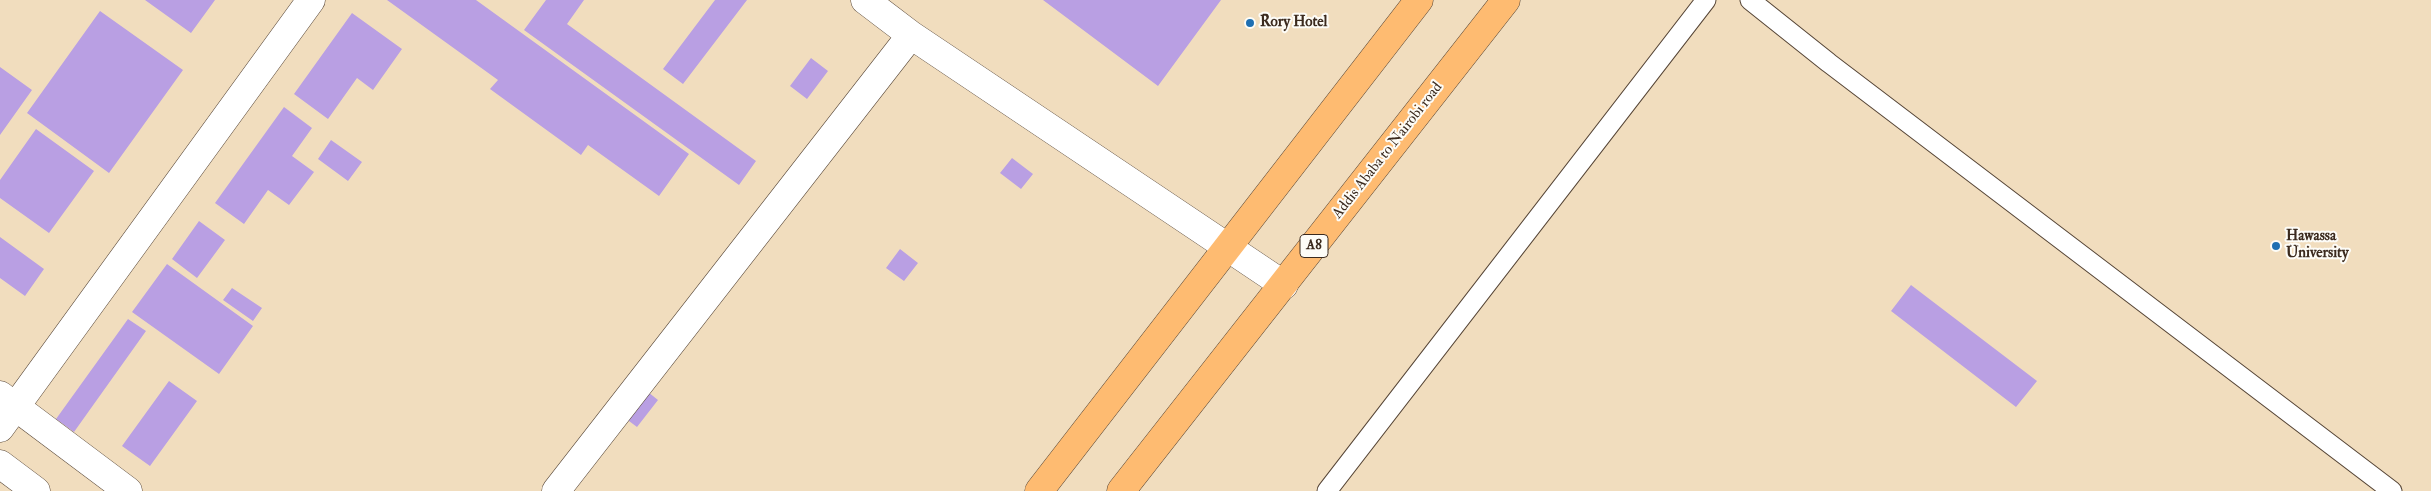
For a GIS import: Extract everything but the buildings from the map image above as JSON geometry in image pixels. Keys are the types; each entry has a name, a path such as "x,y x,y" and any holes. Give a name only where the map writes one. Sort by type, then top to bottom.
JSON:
{"highway":[{"path":"1039,491 1419,0"},
{"name":"Addis Ababa to Nairobi road","path":"1121,491 1506,0"}],"street":[{"path":"128,491 5,410 311,0"},
{"path":"865,0 911,35 1284,285"},
{"path":"556,491 911,35"},
{"path":"0,464 36,491"}],"lane":[{"path":"1327,491 1706,0"},
{"path":"1750,0 1829,63 2392,491"}],"place":[{"name":"Rory Hotel","path":"1250,23"},
{"name":"Hawassa University","path":"2276,246"}]}
